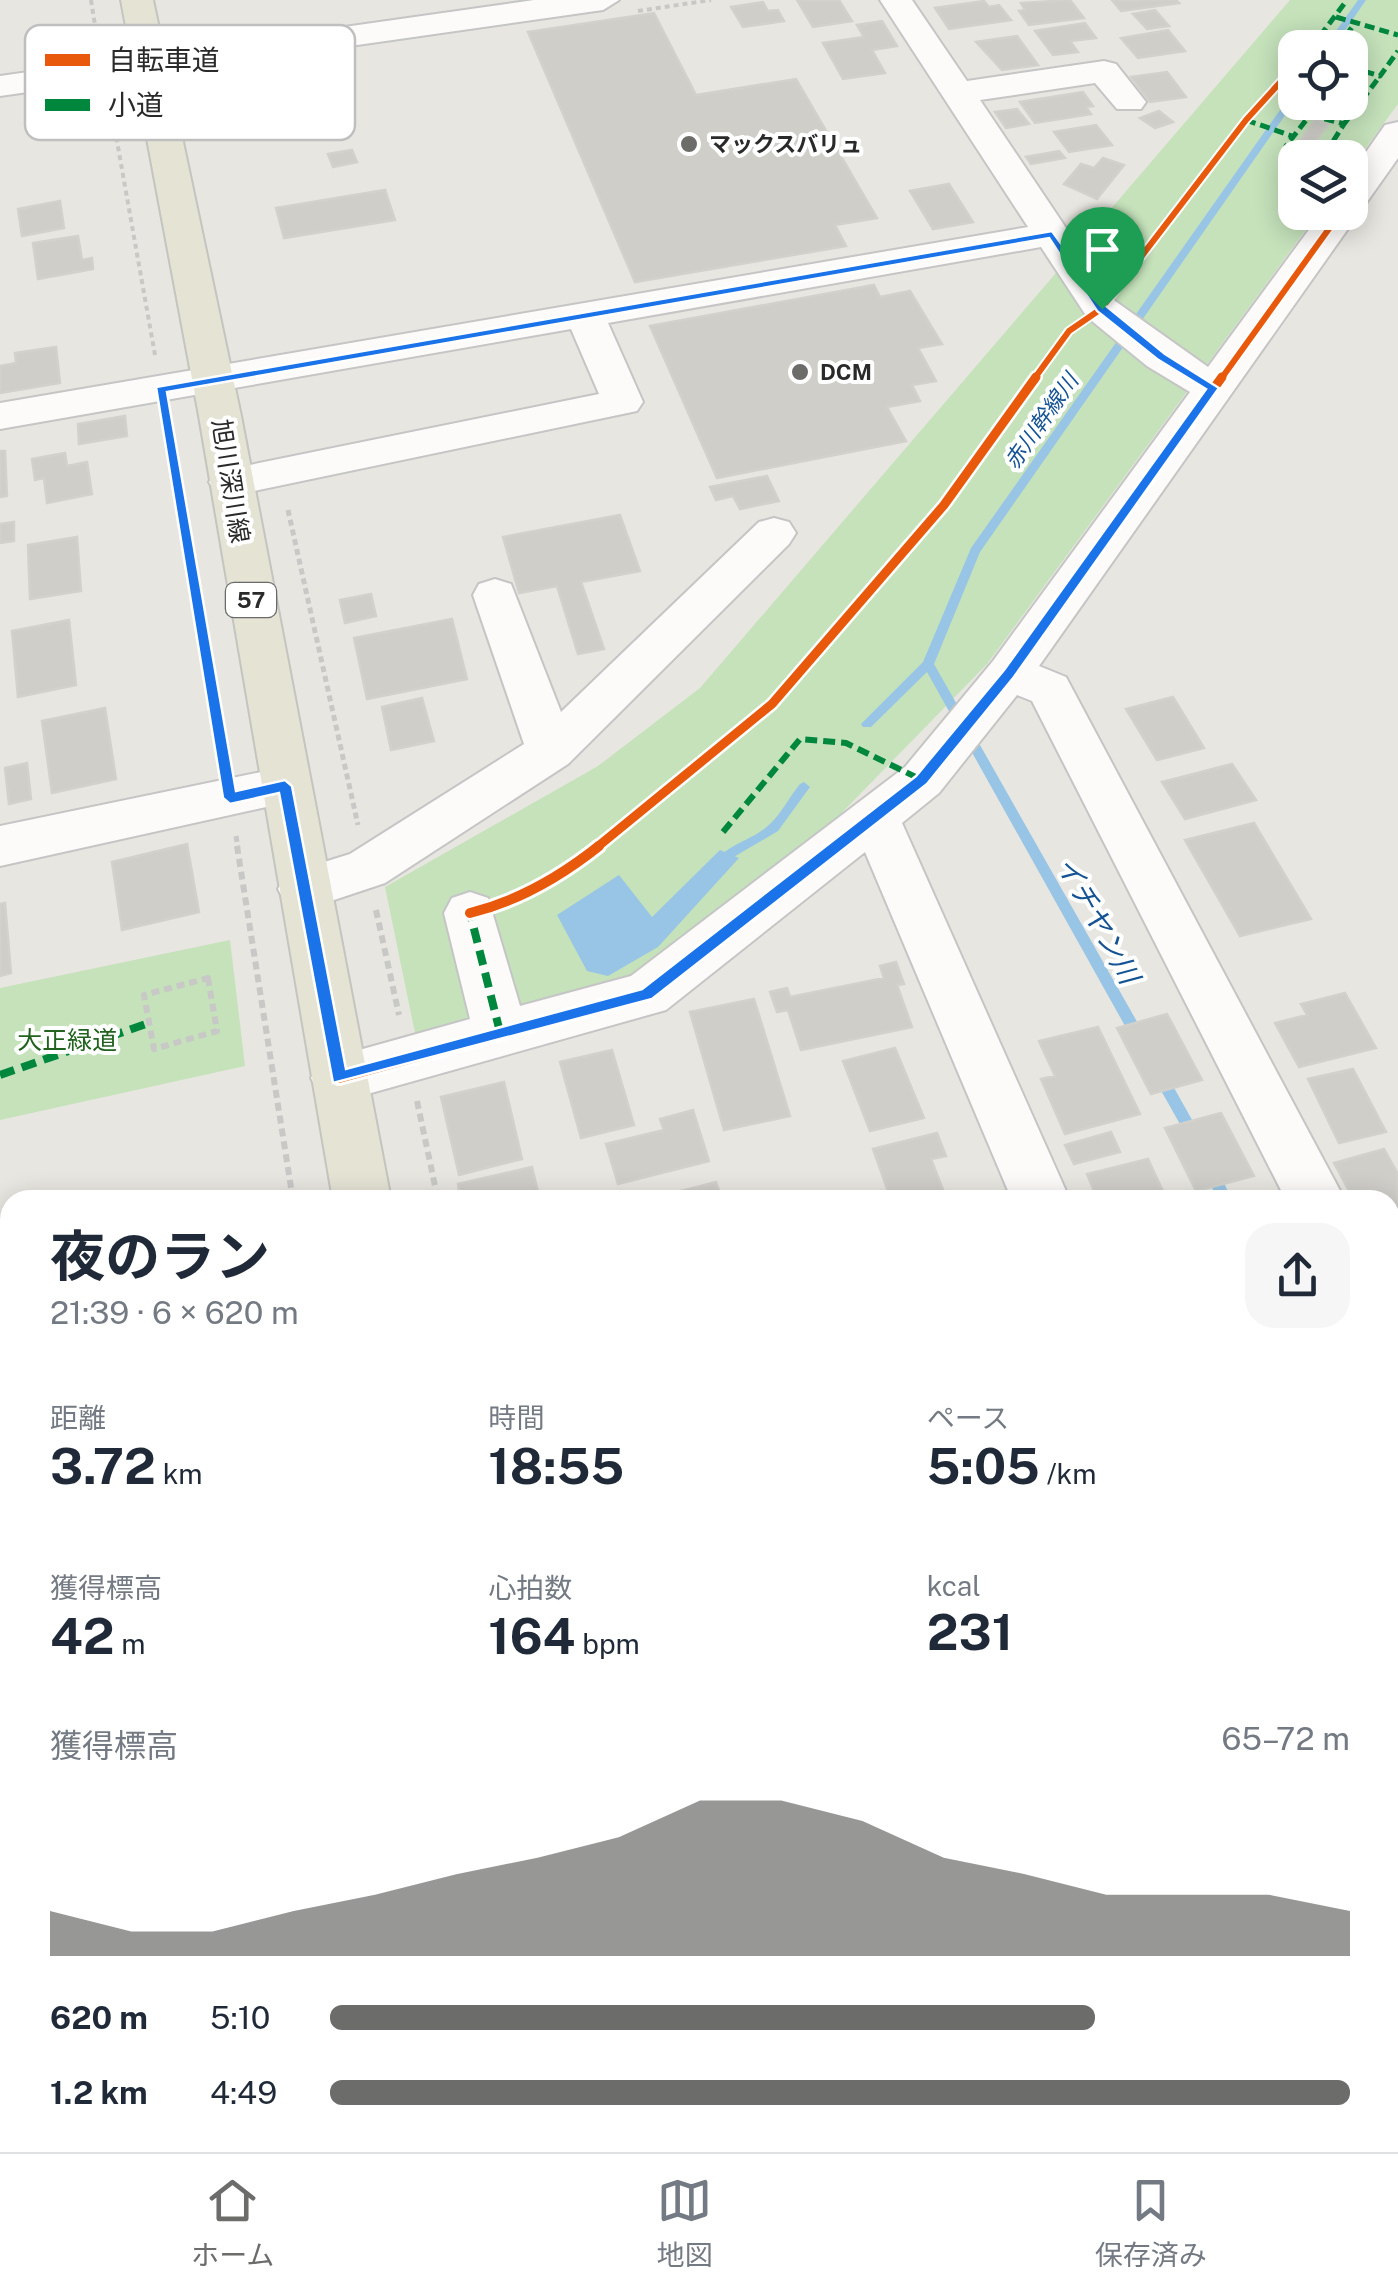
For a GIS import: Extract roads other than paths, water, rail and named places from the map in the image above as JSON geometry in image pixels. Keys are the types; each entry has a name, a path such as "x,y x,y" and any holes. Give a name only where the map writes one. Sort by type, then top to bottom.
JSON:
{"main road":[{"name":"旭川深川線","path":"137,0 142,25"},
{"name":"旭川深川線","path":"165,140 214,381 360,1190"}],"street":[{"path":"355,36 603,0"},
{"path":"896,0 1102,309 1161,357 1212,388"},
{"path":"958,94 1104,70 1129,102"},
{"path":"0,86 25,82"},
{"path":"1368,175 1398,133"},
{"path":"339,1078 647,994 782,894 922,780 1009,673 1329,230"},
{"path":"0,416 1052,234"},
{"path":"230,482 623,402 585,316"},
{"path":"433,342 444,382"},
{"path":"304,889 368,869 551,751 774,533"},
{"path":"494,594 551,751"},
{"path":"1009,673 1049,690 1311,1190"},
{"path":"0,846 285,786"},
{"path":"874,816 1037,1190"},
{"path":"470,913 501,1036"}],"water":[{"path":"720,850 739,858 658,947 608,976 587,971 557,915 619,875 652,917"}],"waterway":[{"name":"赤川幹線川","path":"1341,30 1362,0"},
{"name":"赤川幹線川","path":"928,664 975,551 1278,119"},
{"name":"赤川幹線川","path":"867,724 928,664"},
{"name":"イチヤン川","path":"928,664 1139,1038"},
{"name":"赤川幹線川","path":"718,865 728,854 774,828 804,787"},
{"name":"イチヤン川","path":"1159,1074 1195,1138"},
{"name":"イチヤン川","path":"1211,1171 1220,1190"}],"place":[{"name":"マックスバリュ","path":"689,144"},
{"name":"DCM","path":"800,372"}],"park label":[{"name":"大正緑道","path":"67,1040"}]}
